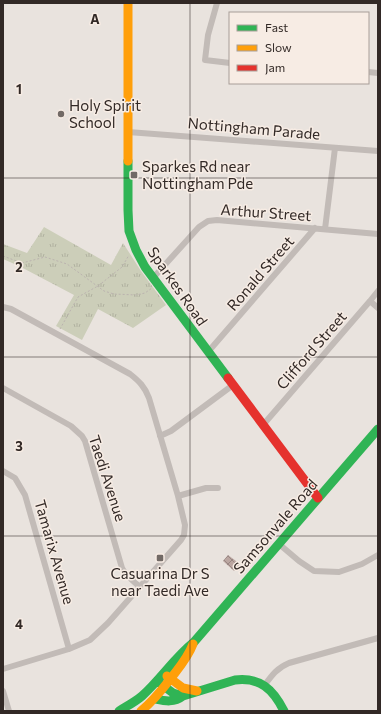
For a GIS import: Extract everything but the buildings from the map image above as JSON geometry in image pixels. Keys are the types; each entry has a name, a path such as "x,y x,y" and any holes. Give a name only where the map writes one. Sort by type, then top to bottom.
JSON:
{"street":[{"name":"Sparkes Road","path":"128,3 128,210 130,231 136,250 145,267 318,498"},
{"path":"217,3 208,35 205,60 229,63"},
{"name":"Nottingham Parade","path":"128,132 378,151"},
{"path":"325,229 335,148"},
{"name":"Arthur Street","path":"156,281 199,227 208,221 217,220 378,234"},
{"name":"Ronald Street","path":"208,352 315,228"},
{"name":"Clifford Street","path":"263,425 378,291"},
{"path":"370,301 378,308"},
{"path":"3,307 11,309 130,374 146,389 186,525 184,535 108,623 90,640 79,646 3,669"},
{"path":"160,436 171,431 233,385"},
{"name":"Taedi Avenue","path":"3,388 71,426 82,436 85,441 122,568 128,577 140,587"},
{"name":"Samsonvale Road","path":"141,711 165,688 167,677 184,650 194,642 378,429"},
{"name":"Tamarix Avenue","path":"3,471 15,478 25,495 69,649"},
{"path":"178,496 206,488 218,488"},
{"path":"279,544 299,561 314,571 339,572 362,564 378,555"},
{"path":"264,686 279,668 289,663 378,638"},
{"path":"167,677 183,688 197,691"},
{"name":"Samsonvale Road","path":"119,711 144,695 157,681 167,677"},
{"path":"157,681 176,695 183,696 241,679 254,681 272,692 279,700 284,711"},
{"path":"3,691 9,711"},
{"path":"155,699 175,701 179,700 183,696"}],"path":[{"path":"57,334 78,297 98,286 122,267 130,253 136,250"},
{"path":"3,256 22,263 45,257 67,264 104,291 114,294 136,295 145,293 156,281"}],"green space":[{"path":"44,227 111,265 123,243 166,305 133,328 98,309 82,340 56,326 74,295 3,259 3,244 27,253"}],"traffic: fast":[{"path":"128,161 129,231 136,250 145,267 228,378"},
{"path":"119,711 142,696 194,642 378,429"},
{"path":"157,681 173,693 183,696 235,680 252,680 265,686 275,696 284,711"},
{"path":"155,699 173,701 183,696"}],"traffic: slow":[{"path":"128,3 128,161"},
{"path":"141,711 155,698 167,683 185,659 193,644"},
{"path":"167,676 183,688 197,691"}],"traffic: jam":[{"path":"228,378 318,498"}],"place":[{"name":"Holy Spirit School","path":"61,114"},
{"name":"Sparkes Rd near Nottingham Pde","path":"134,175"},
{"name":"Casuarina Dr S near Taedi Ave","path":"160,558"}]}
